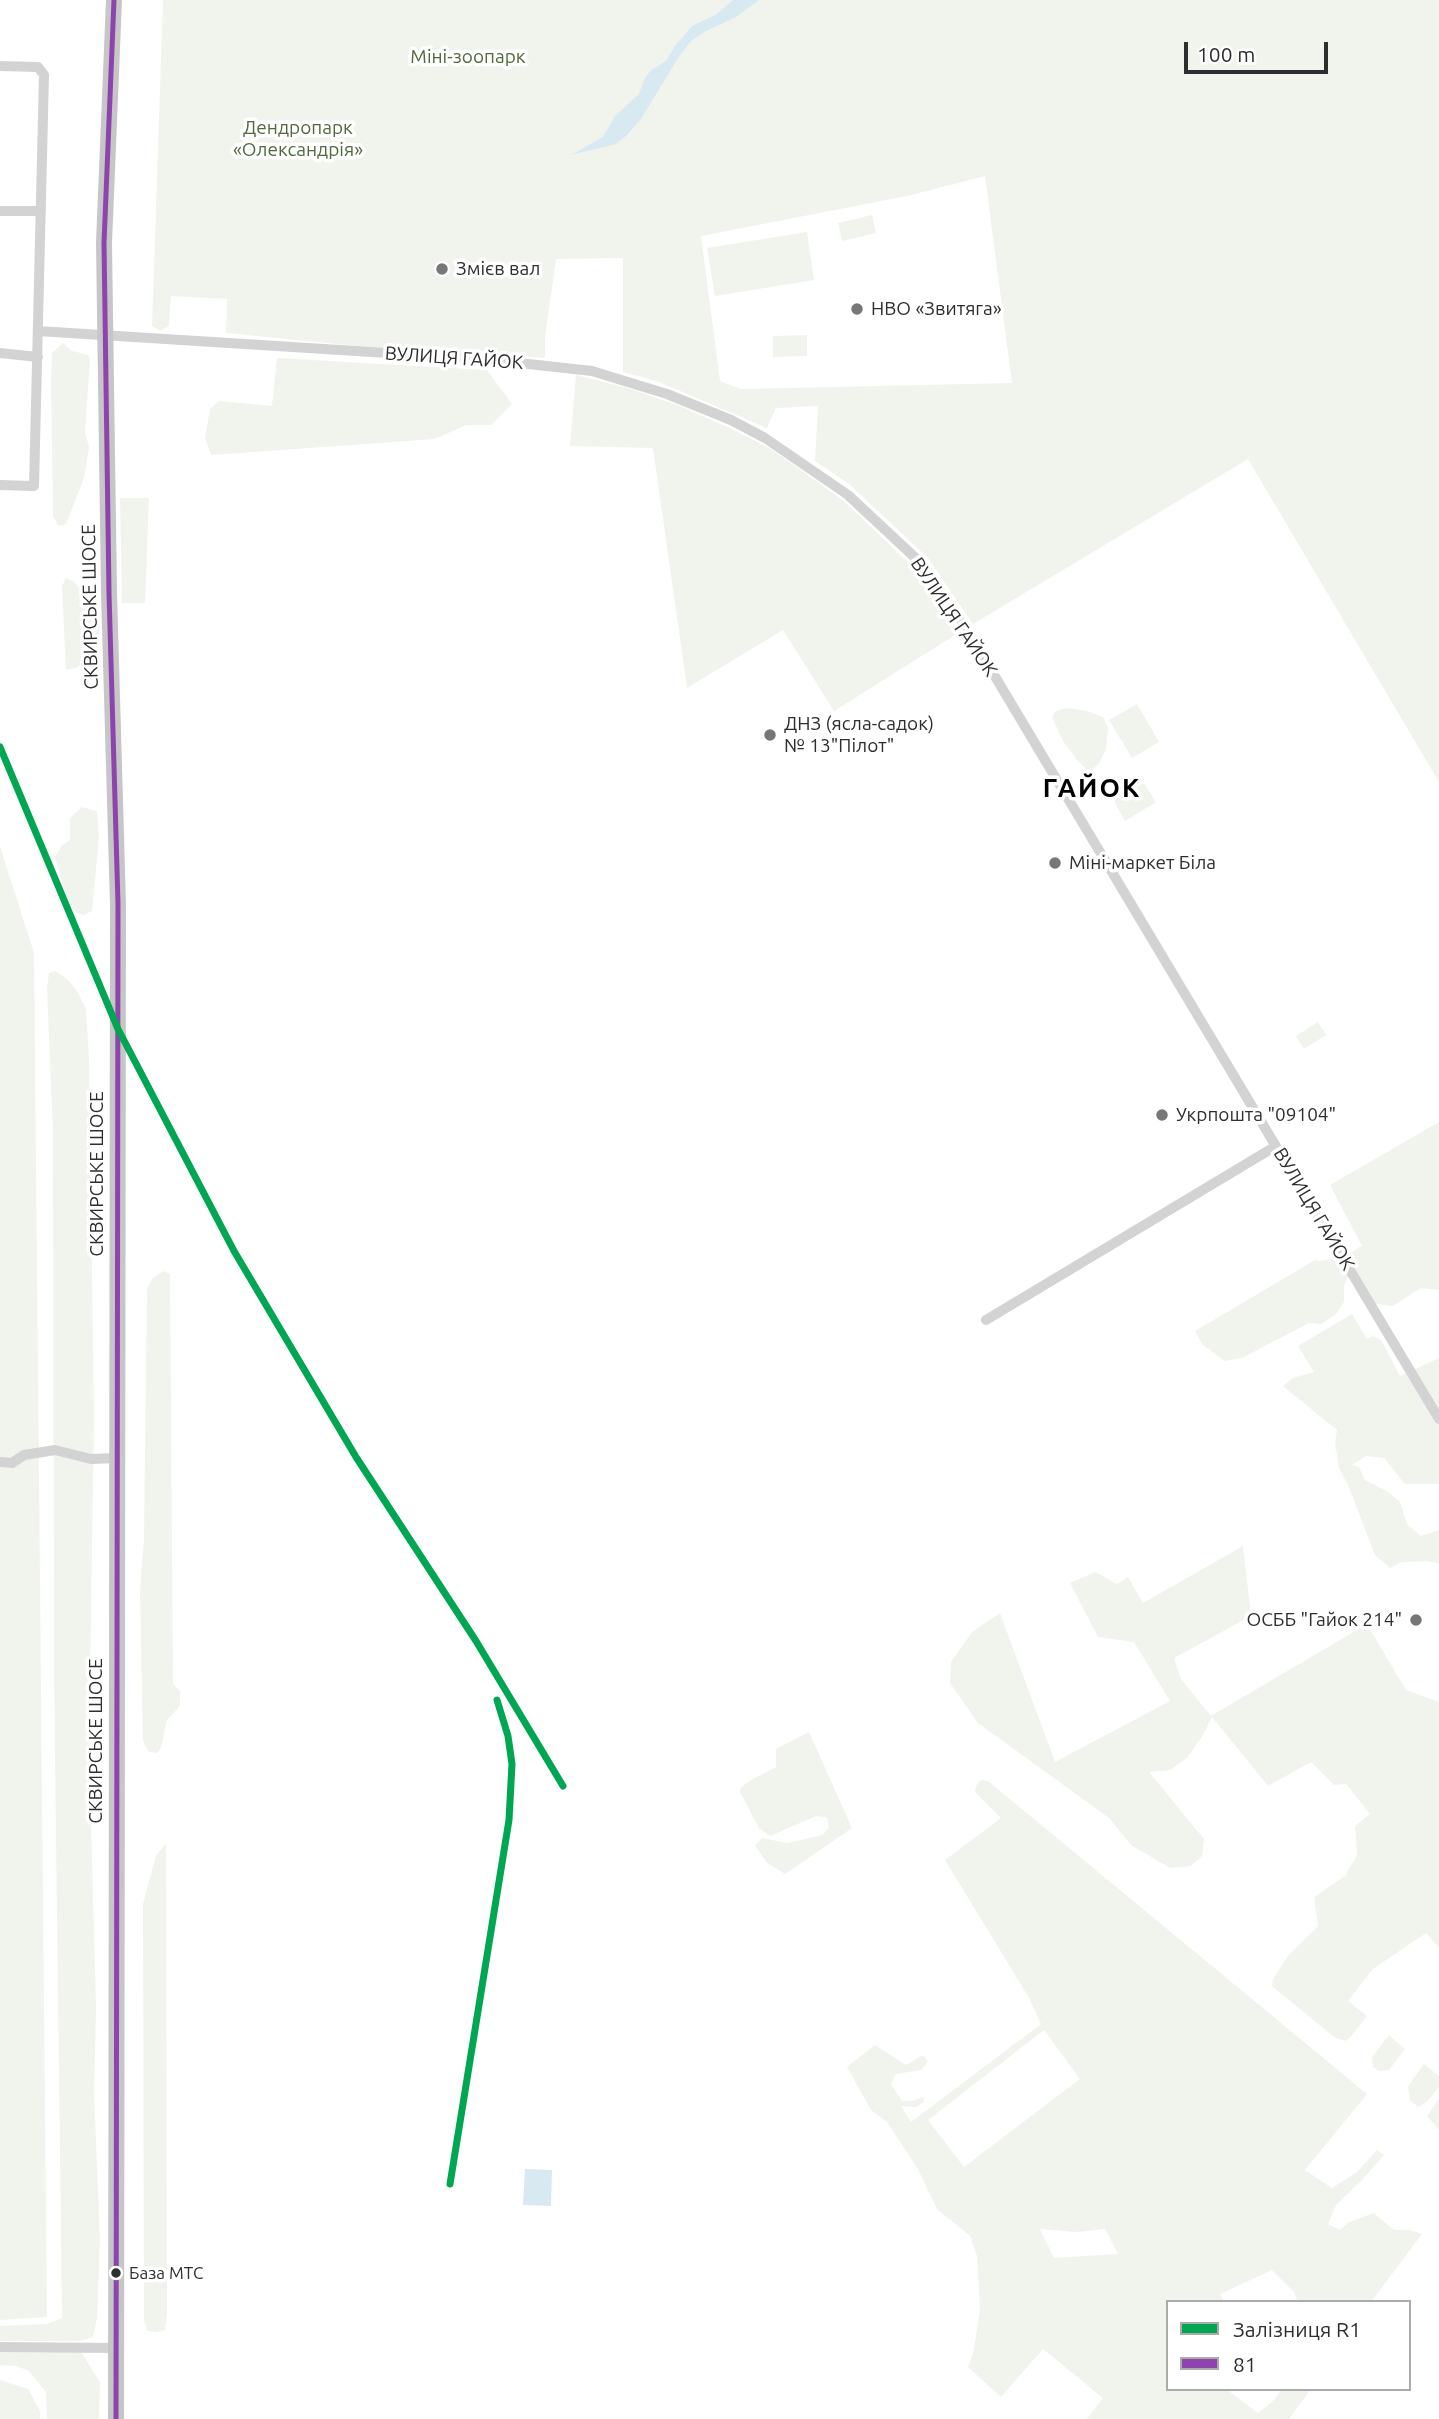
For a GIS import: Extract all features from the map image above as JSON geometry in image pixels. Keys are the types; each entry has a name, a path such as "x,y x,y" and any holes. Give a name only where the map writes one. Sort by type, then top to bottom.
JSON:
{"main road":[{"name":"СКВИРСЬКЕ ШОСЕ","path":"114,0 104,243 109,593 118,904 116,2419"}],"street":[{"path":"0,66 38,67 44,75 34,486 0,485"},
{"path":"0,211 41,211"},
{"name":"ВУЛИЦЯ ГАЙОК","path":"38,331 484,359 592,371 629,381 701,407 765,438 848,495 923,565 972,638 1439,1419"},
{"path":"0,353 38,357"},
{"path":"986,1320 1276,1146"},
{"path":"0,1462 12,1463 24,1455 55,1450 91,1460 117,1458"},
{"path":"0,2347 116,2348"}],"green space":[{"path":"163,0 1439,0 1439,782 1248,459 973,624 928,558 849,484 815,461 818,406 776,408 767,428 659,382 623,372 623,258 556,259 545,337 545,358 358,346 226,333 227,299 171,296 169,326 160,331 152,326","holes":["985,176 1012,383 741,389 720,381 701,236 907,196"]},
{"path":"872,215 876,233 842,241 838,223"},
{"path":"807,232 814,280 715,296 707,248"},
{"path":"807,335 807,356 773,357 773,336"},
{"path":"63,343 72,351 89,355 85,431 89,448 84,478 66,524 59,526 53,517 51,381 52,353"},
{"path":"277,358 487,370 512,404 491,425 466,425 435,439 211,455 205,438 210,409 219,401 272,406"},
{"path":"576,375 628,388 680,406 769,448 845,502 912,566 960,632 834,711 783,630 687,688 653,448 570,446"},
{"path":"120,498 149,498 145,603 122,603"},
{"path":"66,578 74,582 96,605 100,626 98,648 88,660 76,668 66,670 62,586"},
{"path":"1137,704 1159,742 1132,758 1109,720"},
{"path":"1066,708 1103,717 1108,728 1106,749 1100,762 1091,771 1077,760 1063,741 1052,717 1055,712"},
{"path":"1144,783 1156,802 1125,821 1114,801"},
{"path":"82,807 97,811 99,837 92,911 84,915 77,913 68,901 55,857 62,845 70,840 70,818"},
{"path":"0,846 34,953 47,2317 0,2320"},
{"path":"55,971 76,989 86,1009 89,1058 94,1415 89,1746 96,2007 94,2094 100,2240 97,2318 93,2337 80,2341 0,2341 0,2326 47,2324 62,2318 54,1677 53,1134 47,988 49,973"},
{"path":"1318,1022 1326,1035 1304,1049 1296,1036"},
{"path":"1439,1122 1439,1290 1421,1288 1393,1306 1371,1303 1351,1271 1344,1286 1344,1302 1335,1315 1321,1324 1309,1323 1242,1358 1224,1361 1202,1344 1195,1331 1315,1260 1343,1257 1362,1246 1330,1185"},
{"path":"163,1271 170,1274 173,1684 180,1691 180,1706 167,1720 161,1748 157,1753 149,1752 143,1741 140,1590 144,1539 147,1289 153,1278"},
{"path":"1352,1314 1367,1339 1373,1336 1381,1340 1400,1376 1439,1358 1439,1484 1405,1484 1384,1458 1366,1456 1352,1465 1359,1467 1365,1480 1387,1491 1400,1502 1407,1524 1421,1536 1439,1530 1439,1563 1402,1562 1390,1568 1375,1555 1339,1468 1335,1443 1337,1430 1283,1386 1293,1378 1314,1372 1298,1346"},
{"path":"1243,1546 1251,1616 1174,1658 1181,1679 1211,1716 1367,1624 1406,1690 1439,1702 1439,1948 1426,1933 1373,1969 1348,2001 1367,2016 1345,2041 1334,2037 1272,1986 1273,1979 1288,1956 1318,1926 1314,1897 1345,1876 1357,1855 1355,1826 1370,1814 1346,1784 1334,1785 1311,1762 1268,1786 1212,1717 1187,1758 1170,1770 1149,1772 1204,1839 1202,1856 1191,1866 1170,1868 1131,1845 1109,1818 978,1723 950,1683 951,1662 972,1632 1000,1613 1055,1762 1170,1701 1134,1642 1098,1637 1070,1583 1095,1572 1117,1584 1128,1577 1143,1603"},
{"path":"809,1732 852,1828 785,1874 766,1862 755,1845 762,1838 787,1843 823,1835 829,1827 827,1817 816,1816 770,1836 759,1828 740,1792 741,1787 776,1767 776,1749"},
{"path":"981,1780 988,1781 1367,2094 1305,2170 1332,2188 1357,2172 1377,2150 1384,2155 1336,2205 1328,2224 1340,2230 1349,2222 1374,2213 1394,2230 1409,2230 1422,2234 1372,2300 1297,2300 1294,2292 1272,2270 1220,2294 1223,2300 1166,2300 1166,2391 1229,2391 1258,2413 1281,2391 1310,2391 1289,2419 1087,2419 1103,2398 1043,2349 1001,2397 968,2367 974,2350 980,2309 977,2256 970,2236 937,2209 918,2169 887,2122 871,2110 847,2067 875,2045 906,2065 923,2055 928,2061 922,2070 896,2074 891,2084 902,2101 923,2097 924,2102 916,2107 901,2106 911,2122 1041,2024 1028,1996 945,1860 1001,1818 975,1792","holes":["1044,2030 1080,2079 964,2167 928,2120","1040,2229 1076,2232 1105,2229 1118,2254 1054,2258"]},
{"path":"166,1843 167,2314 165,2330 156,2332 148,2331 144,2321 143,1904 156,1856"},
{"path":"1389,2035 1405,2049 1389,2070 1379,2071 1373,2067 1372,2057"},
{"path":"1424,2064 1439,2076 1439,2087 1427,2102 1418,2107 1410,2100 1408,2086"},
{"path":"1439,2099 1439,2130 1427,2116"},
{"path":"0,2349 80,2350 100,2382 99,2419 47,2419 46,2392 29,2371 16,2366 0,2365"},
{"path":"0,2380 28,2389 40,2411 40,2419 0,2419"}],"shaded area":[{"path":"733,0 759,0 736,17 691,41 641,119 627,135 616,144 571,155 603,137 615,116 639,94 650,71 666,61 692,26 717,14"},
{"path":"525,2169 552,2170 551,2206 523,2205"}],"rail line":[{"name":"R1","path":"0,747 118,1029 234,1251 356,1457 476,1641 563,1786"},
{"name":"R1","path":"450,2184 509,1820 512,1764 508,1736 497,1700"}],"transit line":[{"name":"81","path":"114,0 104,243 109,593 118,904 116,2419"}],"place":[{"name":"Змієв вал","path":"442,269"},
{"name":"НВО «Звитяга»","path":"857,309"},
{"name":"ДНЗ (ясла-садок) № 13\"Пілот\"","path":"770,735"},
{"name":"Міні-маркет Біла","path":"1055,863"},
{"name":"Укрпошта \"09104\"","path":"1162,1115"},
{"name":"ОСББ \"Гайок 214\"","path":"1416,1620"},
{"name":"База МТС","path":"116,2273"}],"district":[{"name":"ГАЙОК","path":"1092,788"}],"park label":[{"name":"Міні-зоопарк","path":"468,57"},
{"name":"Дендропарк «Олександрія»","path":"298,139"}]}
